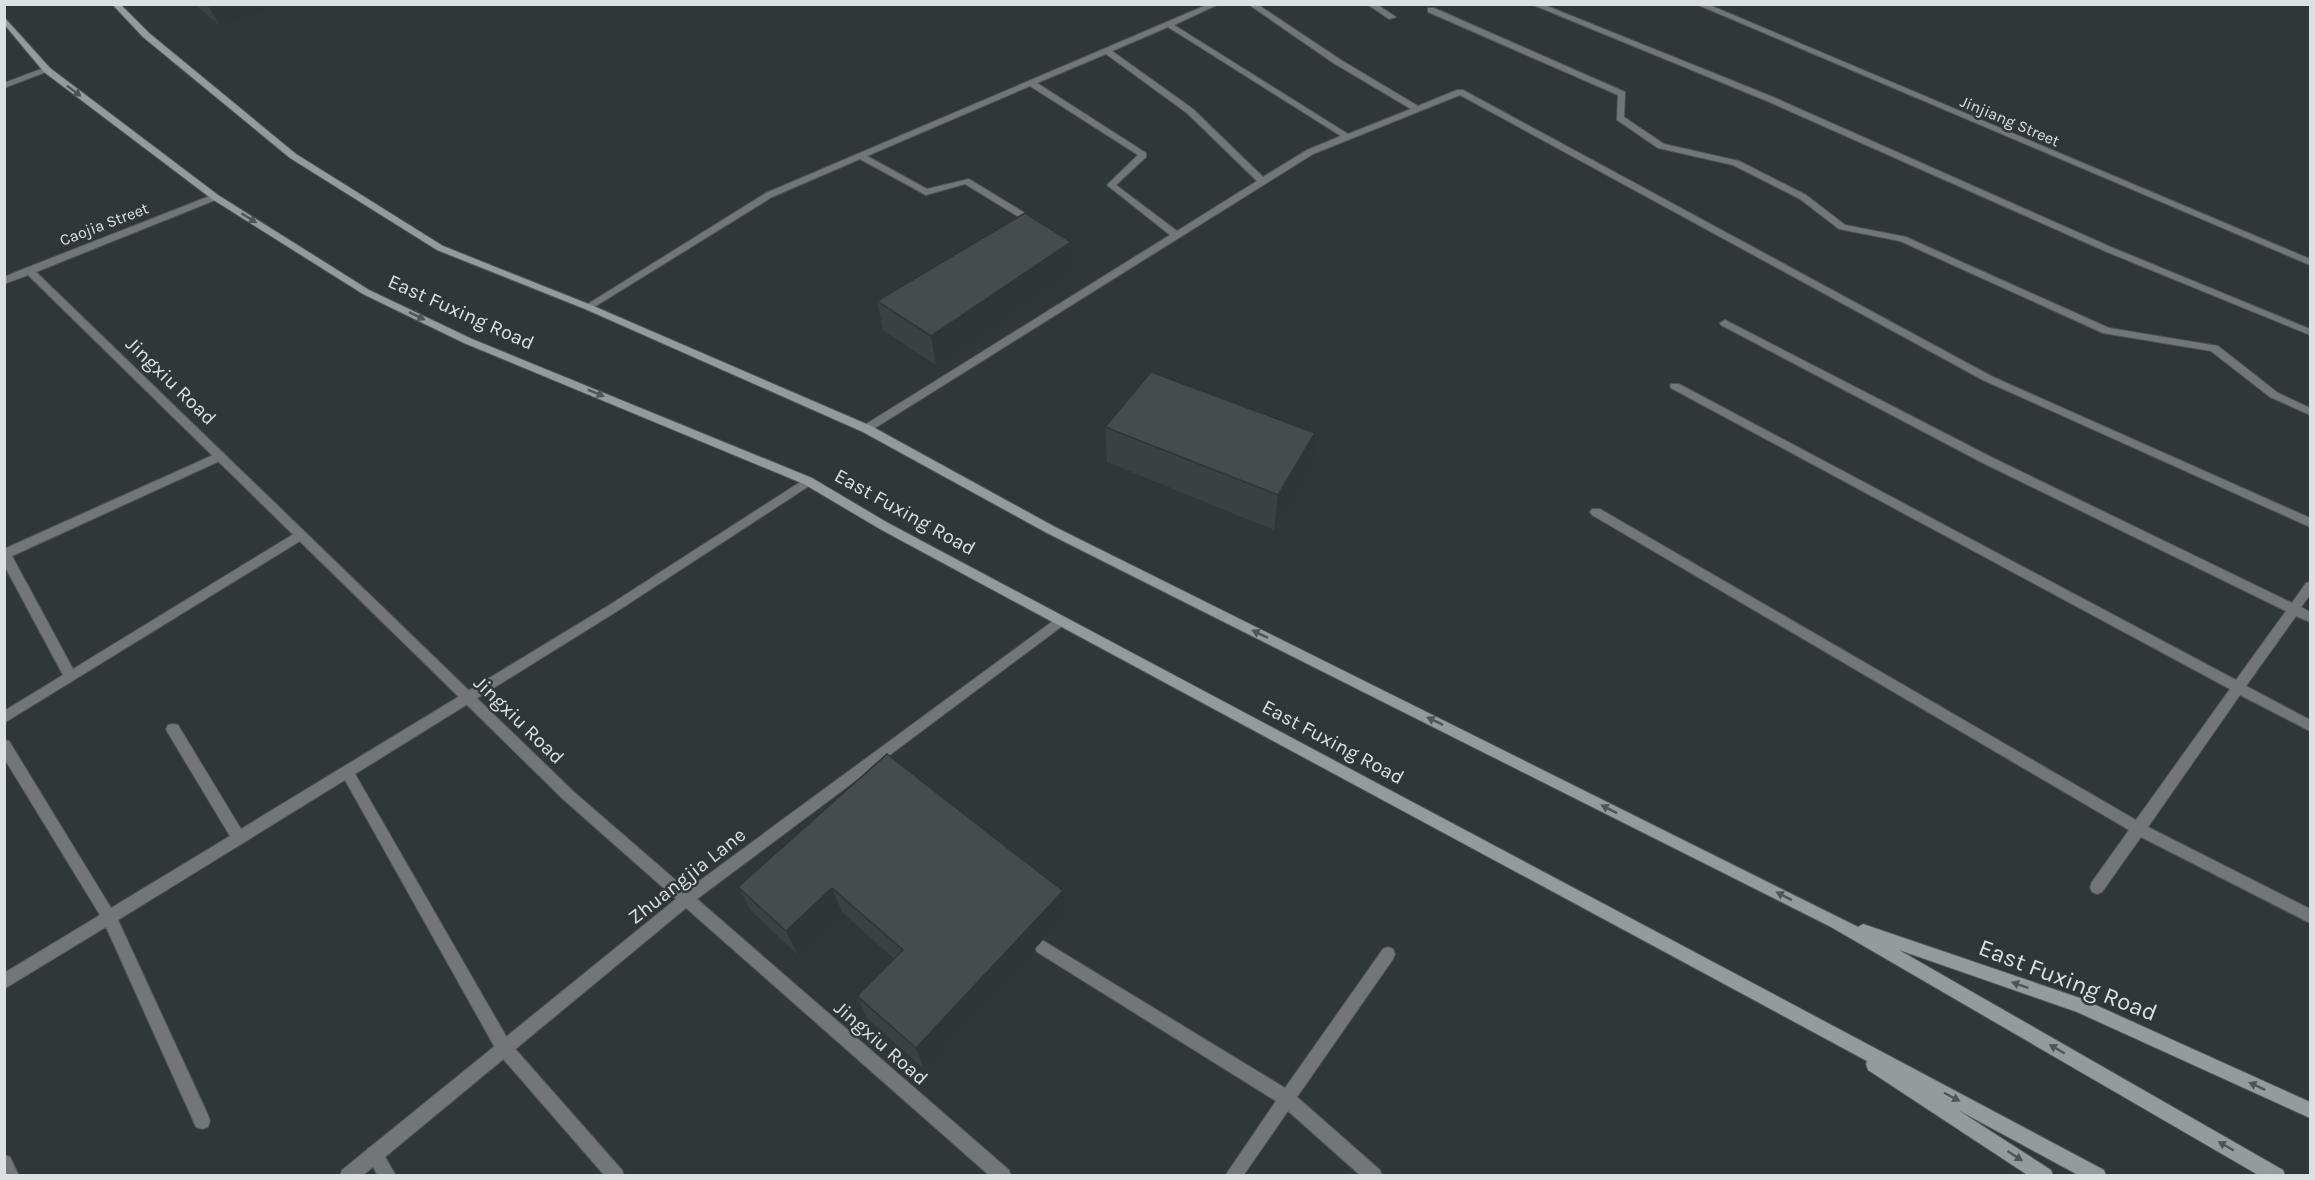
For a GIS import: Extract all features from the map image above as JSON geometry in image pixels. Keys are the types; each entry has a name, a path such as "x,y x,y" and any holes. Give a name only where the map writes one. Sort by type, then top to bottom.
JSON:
{"main road":[{"name":"East Fuxing Road","path":"115,4 146,35 293,156 440,248 588,307 867,429 1051,530 1836,922 2277,1176"},
{"name":"East Fuxing Road","path":"4,19 47,70 215,197 366,292 468,341 808,481 884,526 2098,1176"},
{"name":"East Fuxing Road","path":"1836,922 2080,1005 2310,1110"},
{"name":"East Fuxing Road","path":"1808,1020 2045,1176"}],"street":[{"path":"588,307 769,195 1216,4"},
{"path":"1251,4 1417,109"},
{"path":"1370,4 1392,17"},
{"path":"1534,4 1770,99 2110,250 2310,332"},
{"name":"Jinjiang Street","path":"1699,4 2310,262"},
{"path":"1431,10 1622,94 1620,118 1661,146 1736,163 1803,197 1842,227 1903,239 2107,331 2214,348 2274,395 2310,412"},
{"path":"1169,25 1348,137"},
{"path":"1107,51 1190,111 1263,182"},
{"path":"4,86 47,70"},
{"path":"1031,83 1143,155 1111,185 1177,236"},
{"path":"867,429 1310,152 1460,92 1987,378 2310,523"},
{"path":"861,156 926,192 966,181 1038,225"},
{"name":"Caojia Street","path":"4,281 215,197"},
{"name":"Jingxiu Road","path":"29,270 569,796 1003,1176"},
{"path":"1725,323 1988,460 2310,617"},
{"path":"1675,386 2310,726"},
{"path":"71,677 5,554 220,456"},
{"path":"4,982 615,607 808,481"},
{"path":"1596,512 2139,829 2310,916"},
{"path":"4,718 300,535"},
{"path":"2097,887 2310,586"},
{"name":"Zhuangjia Lane","path":"348,1176 686,899 1061,621"},
{"path":"173,729 239,838"},
{"path":"4,745 110,919 202,1121"},
{"path":"347,772 504,1048 616,1176"},
{"path":"1042,946 1287,1099 1374,1176"},
{"path":"1233,1176 1388,954"},
{"path":"374,1154 388,1176"},
{"path":"4,1163 11,1176"}],"building":[{"path":"1025,213 1071,242 931,336 877,301"},
{"path":"1151,372 1315,433 1278,495 1105,427"},
{"path":"887,754 1063,891 916,1048 857,996 903,950 832,888 786,931 738,887"}]}
